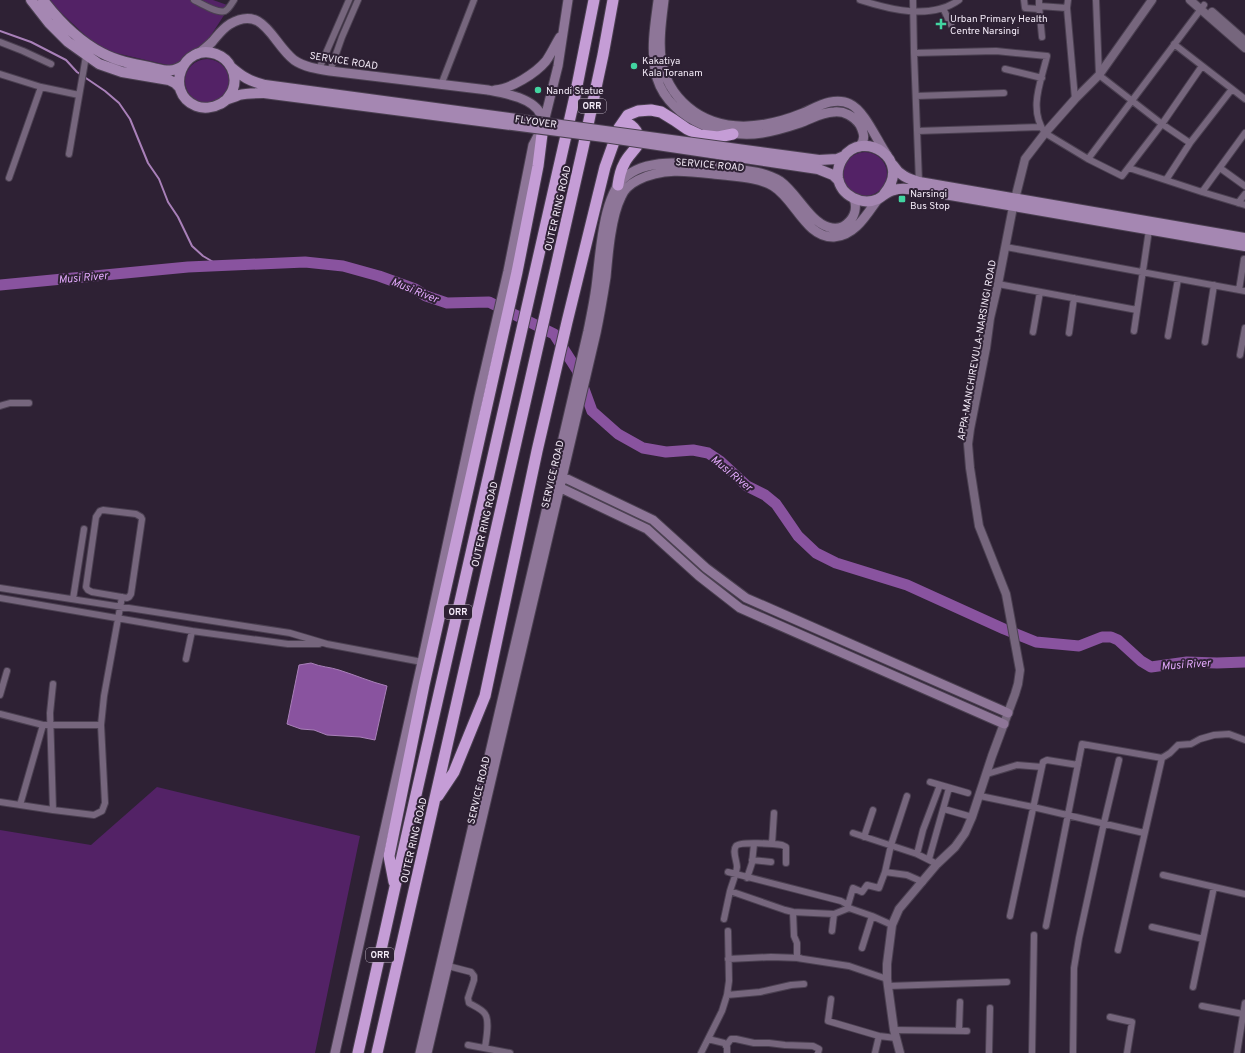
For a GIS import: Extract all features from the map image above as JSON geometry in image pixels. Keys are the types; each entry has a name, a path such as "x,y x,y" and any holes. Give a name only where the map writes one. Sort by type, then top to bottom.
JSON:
{"highway":[{"name":"OUTER RING ROAD","path":"358,1053 577,88 594,0"},
{"name":"OUTER RING ROAD","path":"377,1053 594,100 613,0"},
{"path":"434,802 454,772 485,696 537,451 567,322 605,166 619,128 628,115 638,111 651,110 661,112 687,129 700,135 718,137 733,134"},
{"path":"618,185 624,164 638,141 637,131 629,123 624,122"},
{"path":"395,886 389,856 426,678 497,360 512,271 538,166 543,126"}],"main road":[{"path":"31,0 49,23 68,42 86,56 99,64 122,72 169,80 180,88 189,102 200,107 212,107 220,104 233,90 235,78 231,67 224,58 211,52 198,54 189,58 180,72 180,88"},
{"path":"43,0 52,12 74,34 102,53 126,62 169,71 177,70 184,65"},
{"name":"SERVICE ROAD","path":"543,126 558,66 568,0"},
{"path":"658,0 652,42 655,71 660,86 667,97 686,115 699,124 717,131 740,135 760,133 800,123 824,114 839,112 847,114 859,124 864,134 862,143 859,147"},
{"path":"664,0 660,45 664,75 670,86 681,100 694,112 706,119 720,124 753,126 780,120 831,102 842,101 849,103 858,110 867,122 897,172 907,178 1014,203 1149,230 1245,246"},
{"name":"SERVICE ROAD","path":"198,54 229,24 247,18 256,19 263,24 284,50 295,60 306,66 330,71 510,94 526,101 536,108 541,115 543,126"},
{"path":"218,33 218,55"},
{"name":"SERVICE ROAD","path":"488,90 499,90 509,86 536,70 546,60 562,34"},
{"name":"FLYOVER","path":"231,67 243,78 264,89"},
{"name":"FLYOVER","path":"226,99 264,89 818,164 844,156"},
{"path":"881,197 890,188 893,180 894,172 890,160 880,150 870,146 859,147 851,150 844,156 840,163 838,180 844,191 854,199 862,201 870,201 881,197 893,190 921,190 1245,238"},
{"name":"SERVICE ROAD","path":"592,332 596,287 605,224 611,201 618,185 630,173 649,166 672,163 695,164 765,174 782,182 815,219 826,227 832,228 843,226 852,219 856,209 854,199"},
{"name":"FLYOVER","path":"818,164 838,180"},
{"name":"SERVICE ROAD","path":"420,1053 566,447 592,332 604,288 610,240 620,197 628,187 641,179 657,173 684,171 745,178 764,182 772,186 786,196 814,230 826,236 833,237 846,234 851,231 881,197"},
{"path":"335,1053 422,662 479,396 512,271"},
{"name":"SERVICE ROAD","path":"427,1053 561,488 566,447"},
{"path":"563,477 653,520 706,568 746,598 1008,713"},
{"path":"561,488 647,529 699,576 740,608 1004,724"}],"street":[{"path":"194,0 216,10 223,11 228,9 234,0"},
{"path":"319,69 349,0"},
{"path":"330,71 358,0"},
{"path":"441,85 474,0"},
{"path":"860,0 914,12 942,8 959,0"},
{"path":"913,0 919,182"},
{"path":"1024,0 1025,8 1039,5 1067,8"},
{"path":"1068,0 1067,8 1075,99"},
{"path":"1096,0 1099,75 1162,124 1190,143"},
{"name":"APPA-MANCHIREVULA-NARSINGI ROAD","path":"900,1053 895,1034 887,982 887,964 892,925 899,910 937,864 955,847 961,839 980,796 1018,684 1020,670 1006,594 979,526 970,468 968,444 986,348 990,318 1006,248 1014,203 1025,159 1043,130 1099,75 1152,0"},
{"path":"1190,0 1200,5 1245,41"},
{"path":"1039,5 1042,37"},
{"path":"1088,159 1174,44 1200,5"},
{"path":"1200,5 1245,48"},
{"path":"942,8 951,25"},
{"path":"0,42 51,64"},
{"path":"1174,44 1245,99"},
{"path":"914,53 996,51 1047,56 1036,100 1037,118 1043,130 1088,159 1122,176 1162,124 1202,66"},
{"path":"69,154 86,56"},
{"path":"1005,69 1042,78"},
{"path":"0,74 41,87 79,95"},
{"path":"9,178 41,87"},
{"path":"1166,180 1190,143 1232,89"},
{"path":"916,96 1004,92"},
{"path":"917,131 1043,130"},
{"path":"1202,192 1245,133"},
{"path":"1129,168 1245,205"},
{"path":"1220,168 1245,186"},
{"path":"1238,203 1245,194"},
{"path":"1134,331 1149,230"},
{"path":"1006,248 1242,291 1244,259"},
{"path":"1168,336 1178,279"},
{"path":"998,284 1137,310"},
{"path":"1205,342 1214,286"},
{"path":"1033,332 1040,292"},
{"path":"1069,333 1074,298"},
{"path":"1240,355 1245,328"},
{"path":"0,406 10,403 29,404"},
{"path":"104,510 136,514 142,519 131,594 127,598 111,595 92,592 88,590 86,586 96,517 100,511 104,510"},
{"path":"73,599 84,529"},
{"path":"0,588 290,633 327,644 422,662"},
{"path":"109,605 111,595"},
{"path":"55,607 56,597"},
{"path":"0,802 94,815 102,811 105,803 102,725 104,696 122,597"},
{"path":"0,598 192,630 288,644 327,644"},
{"path":"142,622 144,611"},
{"path":"226,635 228,624"},
{"path":"186,659 192,630"},
{"path":"0,694 7,671"},
{"path":"20,805 47,725 53,684"},
{"path":"0,714 47,725 102,725"},
{"path":"47,725 53,810"},
{"path":"1046,926 1082,744 1162,758 1178,745 1191,744 1214,734 1228,734 1245,740"},
{"path":"1118,950 1162,758"},
{"path":"1010,916 1043,762 1047,760 1078,765"},
{"path":"1073,1053 1074,968 1079,938 1119,760"},
{"path":"987,774 1016,765 1042,767"},
{"path":"930,782 968,793"},
{"path":"917,854 923,830 940,785"},
{"path":"929,859 949,788"},
{"path":"730,891 793,912 834,914 849,906 853,888 862,892 867,885 879,888 907,796"},
{"path":"980,796 1144,833"},
{"path":"944,809 972,817"},
{"path":"864,837 873,810"},
{"path":"772,844 774,813"},
{"path":"853,833 917,854 937,864"},
{"path":"724,919 737,867 736,846 740,844 782,845 786,847 786,863"},
{"path":"747,878 752,860 754,844"},
{"path":"752,860 771,862"},
{"path":"728,872 834,899 892,925"},
{"path":"885,872 907,875 923,882"},
{"path":"1163,876 1245,894"},
{"path":"1193,987 1214,887"},
{"path":"793,912 797,958"},
{"path":"832,931 834,914"},
{"path":"862,948 872,916"},
{"path":"1152,927 1203,939"},
{"path":"702,1053 722,1011 727,995 729,981 728,931"},
{"path":"1032,1053 1034,935"},
{"path":"728,959 771,957 814,958"},
{"path":"797,958 848,966 887,982 1007,982"},
{"path":"448,966 471,972 474,976 468,1001 486,1015 487,1023 485,1048"},
{"path":"727,995 760,992 791,985 804,984"},
{"path":"831,999 828,1021 878,1036 967,1030"},
{"path":"959,1030 960,1002"},
{"path":"1237,1053 1245,1002"},
{"path":"1202,1006 1243,1014"},
{"path":"989,1053 990,1008"},
{"path":"1110,1017 1132,1022 1127,1053"},
{"path":"875,1053 878,1036"},
{"path":"728,1051 731,1039 736,1038 754,1043 813,1046 819,1049 818,1053"},
{"path":"708,1039 724,1043 728,1051"},
{"path":"468,1045 510,1053"}],"shaded area":[{"path":"50,0 213,0 230,6 204,46 176,67 107,51 88,38 57,9"},
{"path":"207,59 219,63 225,69 229,81 225,93 219,99 207,103 195,99 189,93 185,81 189,69 195,63"},
{"path":"865,152 877,156 883,162 887,174 883,186 877,192 865,196 853,192 847,186 843,174 847,162 853,156"},
{"path":"311,663 339,670 387,686 375,740 360,737 327,735 314,730 301,729 287,724 299,665"},
{"path":"157,787 360,836 315,1053 0,1053 0,830 91,845"}],"waterway":[{"path":"0,31 31,42 66,60 77,72 105,91 119,103 130,119 148,163 159,179 168,202 178,217 192,246 203,256 220,266"},
{"name":"Musi River","path":"0,285 188,267 305,262 343,266 379,276 415,289 426,296 447,303 489,302 554,334 577,370 592,411 618,434 643,448 666,452 693,450 708,453 720,461 747,486 765,495 776,504 798,536 816,553 836,563 907,585 1036,642 1079,646 1102,637 1111,637 1118,640 1141,661 1151,667 1187,662 1245,662"}],"place":[{"name":"Urban Primary Health Centre Narsingi","path":"941,24"},
{"name":"Kakatiya Kala Toranam","path":"634,66"},
{"name":"Nandi Statue","path":"538,90"},
{"name":"Narsingi Bus Stop","path":"902,199"}]}
